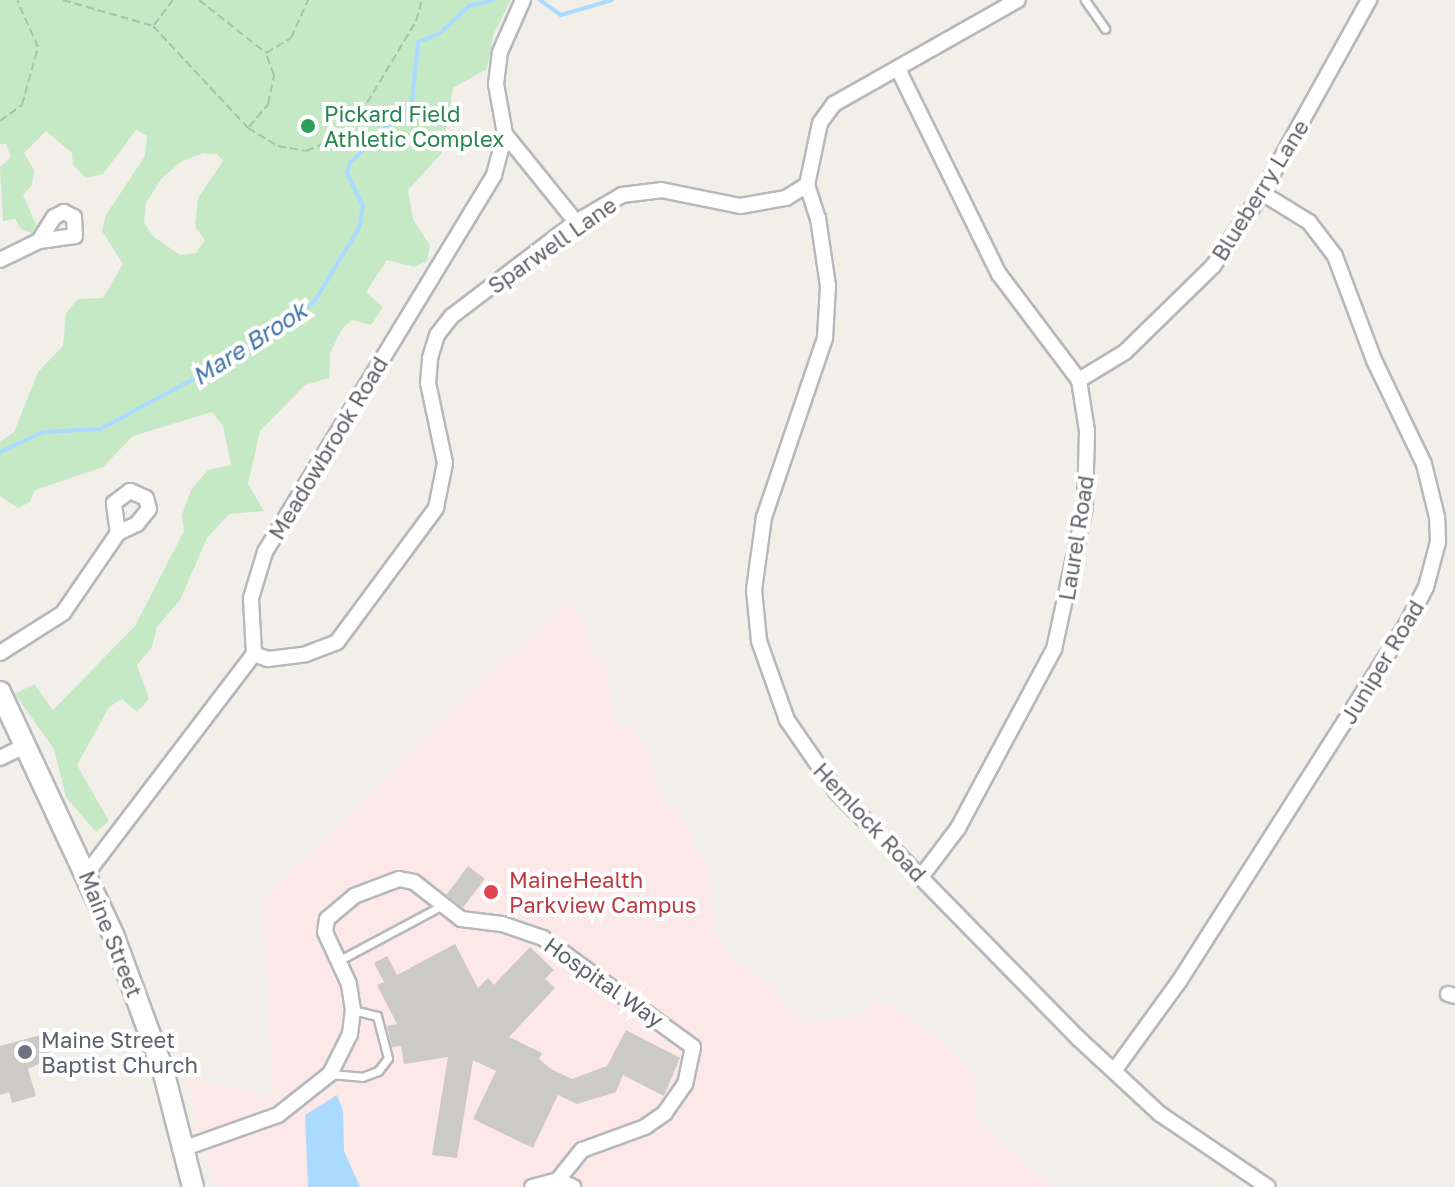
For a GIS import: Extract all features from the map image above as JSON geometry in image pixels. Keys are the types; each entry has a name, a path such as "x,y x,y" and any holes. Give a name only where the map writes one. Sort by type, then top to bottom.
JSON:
{"street":[{"name":"Meadowbrook Road","path":"254,654 251,598 265,552 494,175 505,134 496,84 500,52 523,0"},
{"path":"807,185 826,112 1018,0"},
{"name":"Blueberry Lane","path":"1079,380 1125,352 1183,299 1213,266 1262,193 1369,0"},
{"name":"Laurel Road","path":"898,69 999,274 1079,380 1085,404 1087,482 1077,556 1054,649 958,828 921,877"},
{"path":"505,134 576,222"},
{"name":"Sparwell Lane","path":"254,654 282,658 328,647 353,626 394,572 436,508 444,487 445,463 428,383 437,335 452,316 576,222 634,191 661,190 740,206 786,198 807,185"},
{"name":"Hemlock Road","path":"807,185 818,218 828,312 819,362 761,529 754,590 759,641 776,694 800,744 836,791 1114,1071 1160,1114 1268,1187"},
{"name":"Juniper Road","path":"1114,1071 1180,980 1405,627 1426,587 1438,542 1437,517 1424,464 1374,360 1335,256 1309,222 1262,193"},
{"path":"0,260 39,241"},
{"path":"0,653 63,613 118,533"},
{"path":"87,873 254,654"},
{"name":"Maine Street","path":"0,692 87,873 150,1030 185,1148 193,1187"},
{"path":"0,758 25,746"},
{"name":"Hospital Way","path":"353,1010 338,961 325,932 327,919 354,896 399,879 414,882 461,919 502,924 543,938 693,1047 685,1084 665,1113 645,1127 582,1150 558,1180"},
{"path":"185,1148 278,1115 330,1074 350,1034 353,1010"},
{"path":"532,1187 558,1180 573,1187"}],"lane":[{"path":"1085,0 1105,29"},
{"path":"338,961 441,906"},
{"path":"330,1074 362,1077 378,1071 388,1058 377,1016 353,1010"}],"path":[{"path":"0,121 22,105 38,47 17,0"},
{"path":"63,0 153,26 248,128 292,149 306,151 330,141 361,113 416,21 422,0"},
{"path":"153,26 173,0"},
{"path":"199,0 266,53 274,75 268,104 248,128"},
{"path":"266,53 291,38 308,0"}],"shaded area":[{"name":"MaineHealth Parkview Campus","path":"568,600 582,617 590,651 606,669 614,720 631,729 646,748 659,795 690,826 691,840 709,871 713,932 733,960 765,980 800,1023 865,1016 871,1000 893,1006 937,1037 974,1075 977,1119 1050,1187 215,1187 186,1076 273,1098 263,899"}],"green space":[{"path":"0,0 511,0 493,35 487,69 453,88 442,153 408,190 413,219 430,246 427,261 414,267 387,260 366,292 383,307 371,325 352,320 342,329 330,353 329,378 305,385 260,431 248,484 264,511 229,514 207,538 180,600 157,627 152,647 137,665 149,699 137,712 122,699 109,707 77,765 109,821 96,832 66,797 54,749 15,694 34,684 53,710 135,626 184,531 182,515 191,490 208,470 231,465 223,426 212,412 133,436 103,467 35,490 30,502 18,508 0,496 0,442 14,432 38,372 63,346 66,313 78,299 103,298 123,264 102,231 106,215 145,156 147,136 136,130 103,174 86,178 73,165 72,153 46,131 24,153 34,170 32,185 23,195 38,229 34,234 21,229 15,219 3,221 0,167 11,157 6,144 0,144","holes":["203,153 217,154 223,161 198,198 195,227 205,240 196,253 180,255 154,237 144,223 146,203 162,178 182,161"]}],"water":[{"path":"337,1095 343,1110 344,1151 360,1187 308,1187 305,1115"}],"building":[{"path":"468,866 485,879 463,907 446,895"},
{"name":"MaineHealth Parkview Campus","path":"455,944 478,988 488,978 494,985 530,947 554,970 545,979 555,988 509,1037 542,1053 539,1059 551,1069 572,1079 607,1066 626,1030 680,1058 664,1096 623,1075 616,1092 577,1104 558,1095 533,1148 473,1119 496,1071 473,1060 457,1158 432,1155 448,1057 404,1064 401,1046 392,1047 387,1026 397,1024 377,985 384,982 374,963 387,956 397,975"},
{"path":"44,1034 51,1058 28,1069 36,1096 12,1103 9,1092 0,1095 0,1046"}],"waterway":[{"name":"Mare Brook","path":"0,452 43,432 100,429 239,355 314,302 359,228 363,206 347,173 350,163 412,101 418,42 439,34 469,6 493,0"},
{"name":"Mare Brook","path":"540,0 561,15 612,0"}],"place":[{"name":"Pickard Field Athletic Complex","path":"308,126"},
{"name":"MaineHealth Parkview Campus","path":"491,892"},
{"name":"Maine Street Baptist Church","path":"25,1052"}]}
